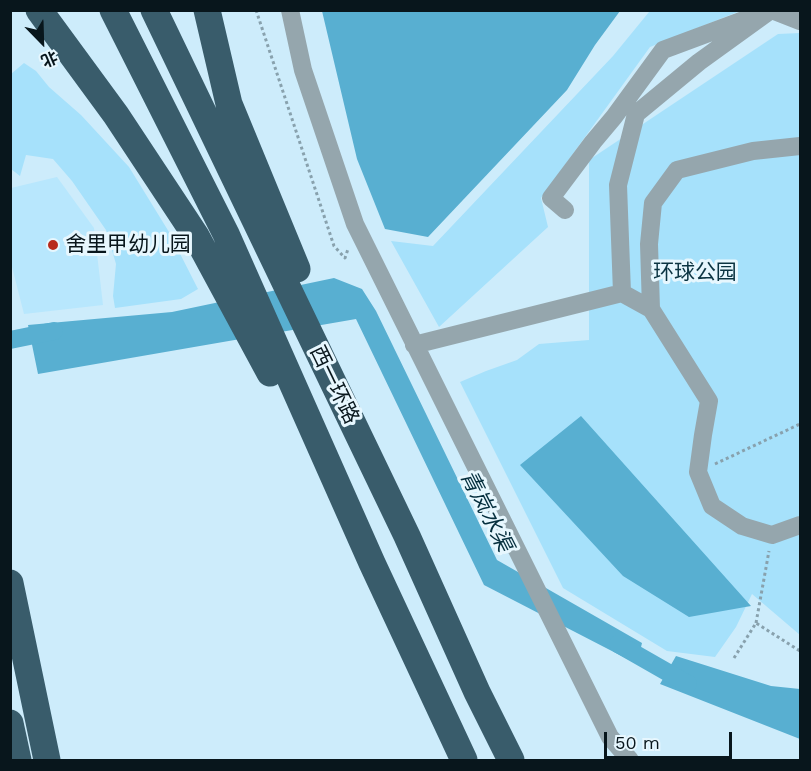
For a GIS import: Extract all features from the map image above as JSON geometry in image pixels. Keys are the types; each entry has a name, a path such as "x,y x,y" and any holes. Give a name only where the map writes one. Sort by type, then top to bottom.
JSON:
{"highway":[{"path":"39,10 116,115 196,236 372,562"},
{"name":"西一环路","path":"113,10 226,234 462,760"},
{"name":"西一环路","path":"154,10 407,536 477,692 511,760"},
{"path":"207,10 229,104 407,536"},
{"path":"10,583 46,760"},
{"path":"477,692 520,760"},
{"path":"10,723 18,760"}],"street":[{"path":"290,10 303,70 355,224 420,343 610,737 630,760"},
{"path":"622,293 618,185 636,114 699,62 771,10"},
{"path":"565,210 551,198 663,50 771,10 801,21"},
{"path":"651,309 649,244 653,203 677,170 753,151 801,146"},
{"path":"420,343 622,293 651,309 709,401 698,472 711,506 742,526 772,535 801,525"}],"path":[{"path":"256,10 334,246 345,258 355,224"},
{"path":"698,472 801,424"},
{"path":"734,658 756,622 772,535"},
{"path":"756,622 801,651"}],"shaded area":[{"path":"322,10 620,11 595,45 567,90 428,237 385,229 357,159"},
{"name":"舍里甲幼儿园","path":"57,177 94,228 103,305 24,314 11,263 11,188"},
{"path":"334,278 362,289 376,311 497,560 642,643 637,664 484,585 356,319 38,374 28,325 172,312"},
{"path":"581,416 751,606 689,617 623,576 520,465"},
{"path":"676,656 771,686 800,689 800,739 660,684"}],"green space":[{"path":"654,10 740,11 650,47 541,198 548,227 439,327 391,241 433,246 613,56 649,12"},
{"name":"环球公园","path":"800,33 800,635 752,594 736,627 715,657 667,651 563,588 460,382 517,360 539,344 589,340 589,160 778,34"},
{"path":"24,63 36,71 49,87 81,115 129,167 169,232 198,289 181,299 115,308 113,296 116,264 106,230 72,181 53,159 26,155 20,176 11,169 11,74"}],"waterway":[{"name":"青岚水渠","path":"10,340 54,331"},
{"name":"青岚水渠","path":"618,644 688,684"}],"place":[{"name":"舍里甲幼儿园","path":"53,245"}]}
